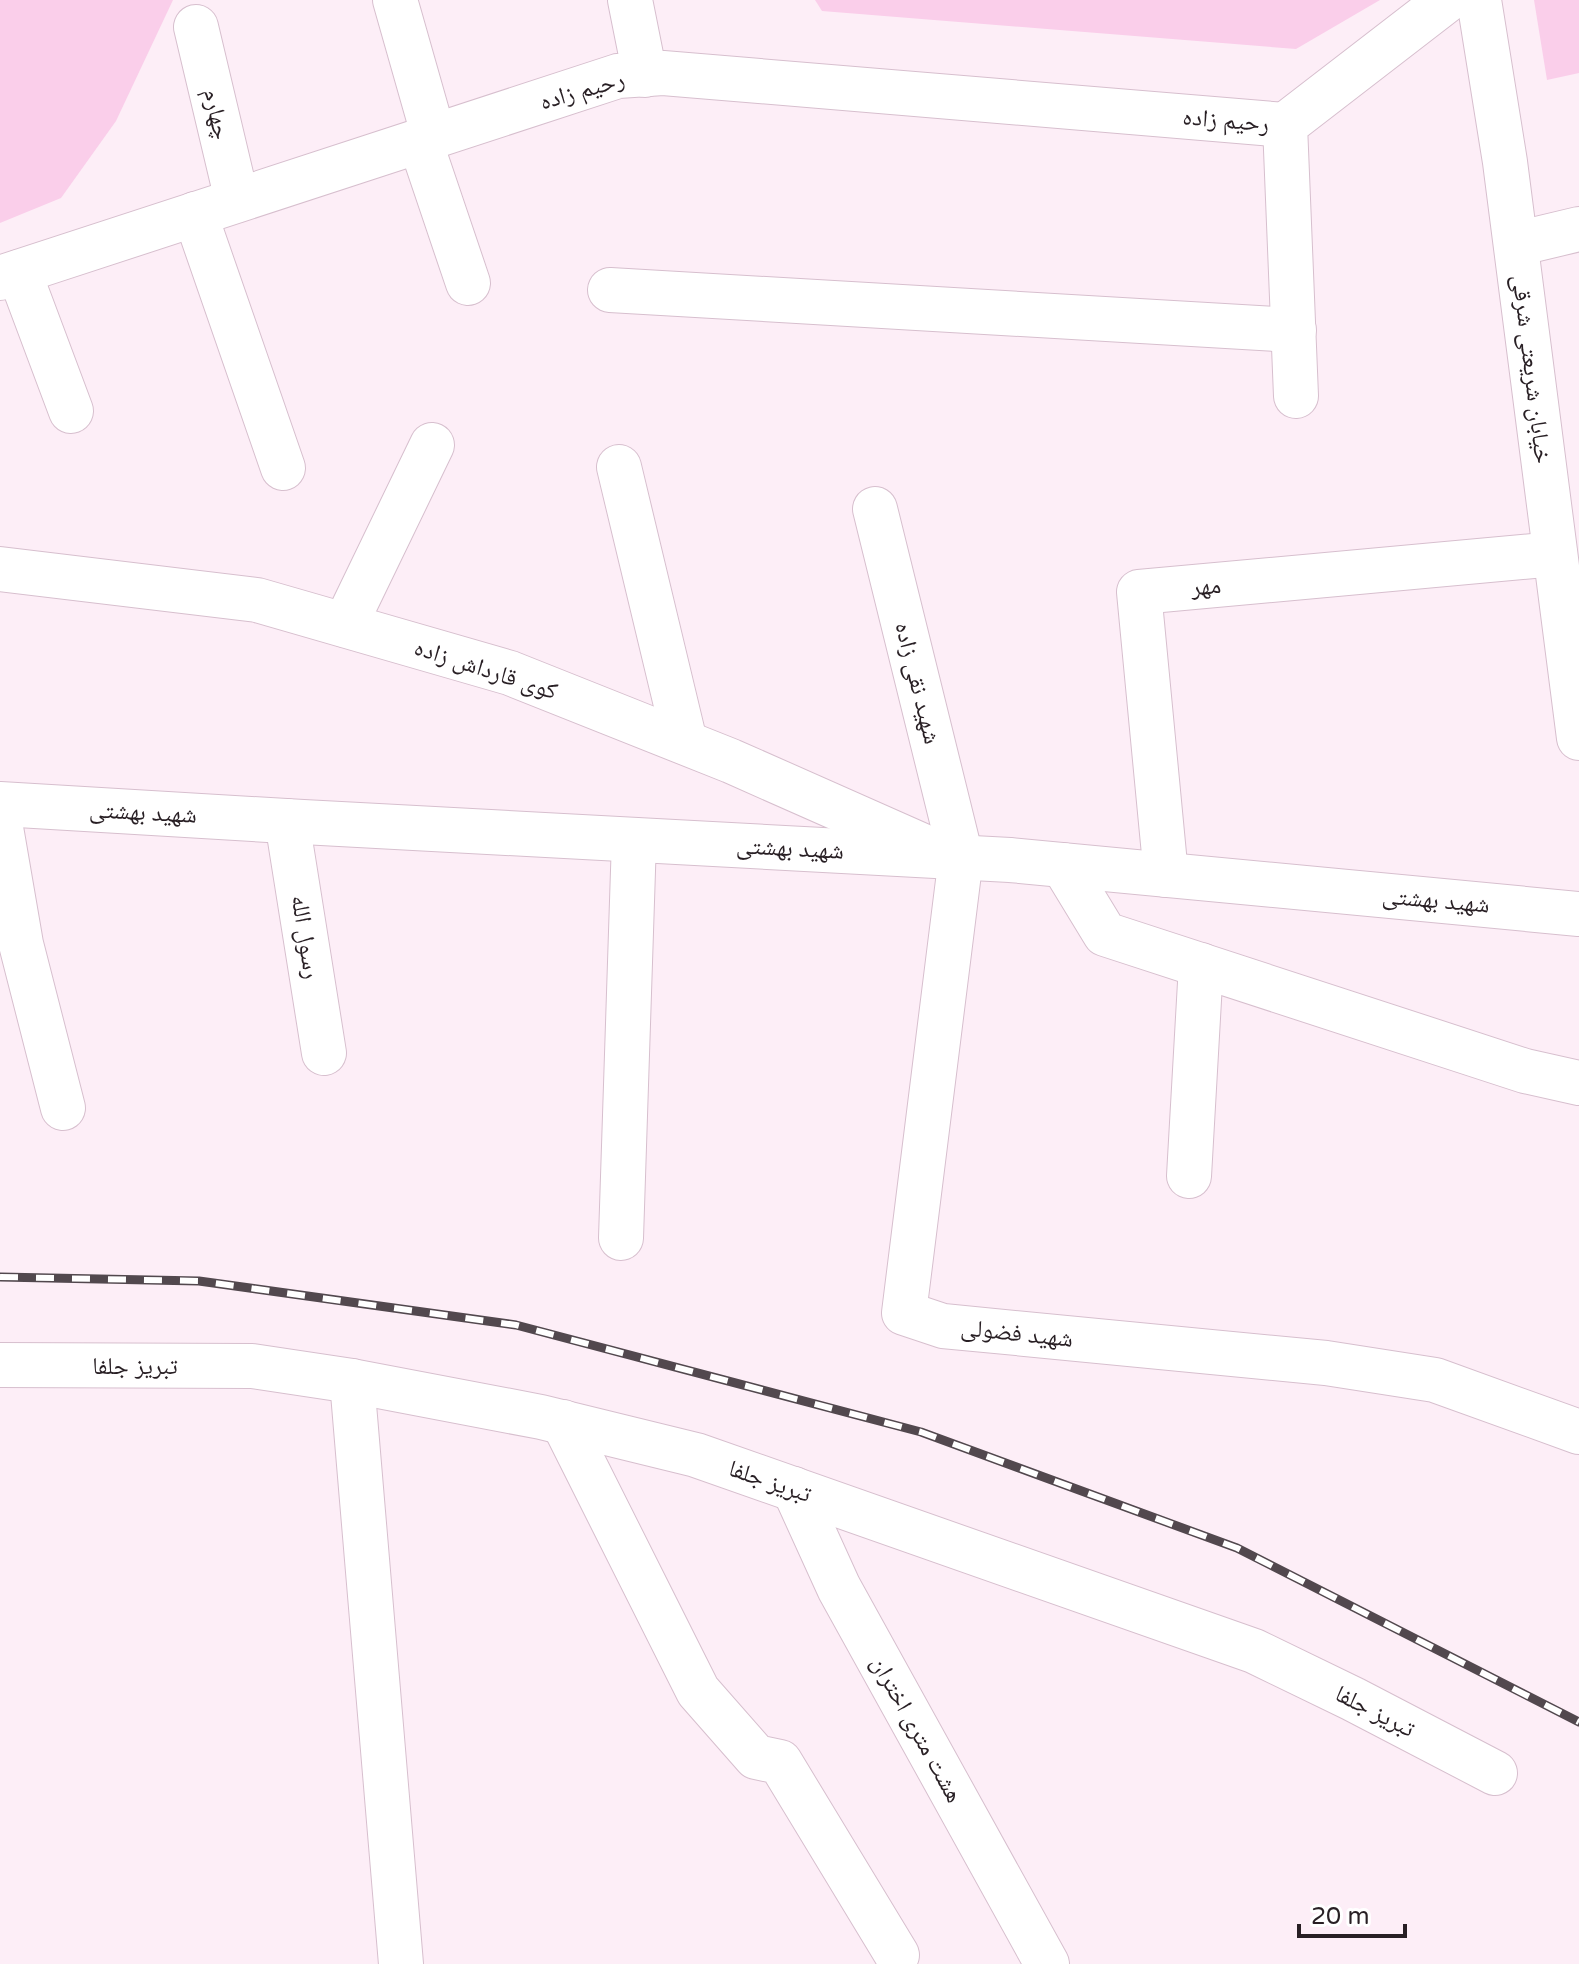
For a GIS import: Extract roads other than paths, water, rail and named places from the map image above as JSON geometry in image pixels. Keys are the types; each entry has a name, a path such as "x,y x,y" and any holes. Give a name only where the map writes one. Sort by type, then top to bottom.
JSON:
{"street":[{"path":"395,0 427,139 468,283"},
{"path":"630,0 645,75"},
{"name":"رحیم زاده","path":"10,275 618,76 678,74 1285,125 1447,0"},
{"name":"خیابان شریعتی شرقی","path":"1479,0 1516,244 1555,554 1576,683 1579,738"},
{"name":"چهارم","path":"196,27 237,200"},
{"name":"رحیم زاده","path":"1285,125 1296,396"},
{"path":"195,214 283,468"},
{"path":"1516,244 1579,229"},
{"path":"10,275 71,411"},
{"path":"610,290 1294,330"},
{"path":"345,625 432,445"},
{"path":"619,467 685,742"},
{"name":"شهید نقی زاده","path":"875,509 954,857"},
{"name":"مهر","path":"1166,875 1139,592 1555,554"},
{"name":"کوی قارداش زاده","path":"0,569 257,600 510,673 731,761 954,857"},
{"name":"شهید بهشتی","path":"0,804 954,857 1579,914"},
{"name":"رسول الله","path":"287,821 324,1053"},
{"path":"0,822 21,944 63,1108"},
{"path":"621,1238 634,840"},
{"name":"شهید فضولی","path":"954,857 904,1313 943,1326 1326,1363 1435,1380 1579,1432"},
{"path":"1063,865 1105,934 1525,1071 1579,1083"},
{"path":"1189,1176 1201,965"},
{"name":"تبریز جلفا","path":"0,1365 252,1366 352,1381 563,1422 696,1455 1254,1651 1495,1773"},
{"path":"352,1381 401,1964"},
{"path":"563,1422 698,1691 756,1757 780,1762 897,1955"},
{"name":"هشت متری اختران","path":"794,1489 839,1588 1047,1964"}],"railway":[{"path":"0,1277 199,1281 516,1325 921,1432 1237,1548 1579,1722"}]}
